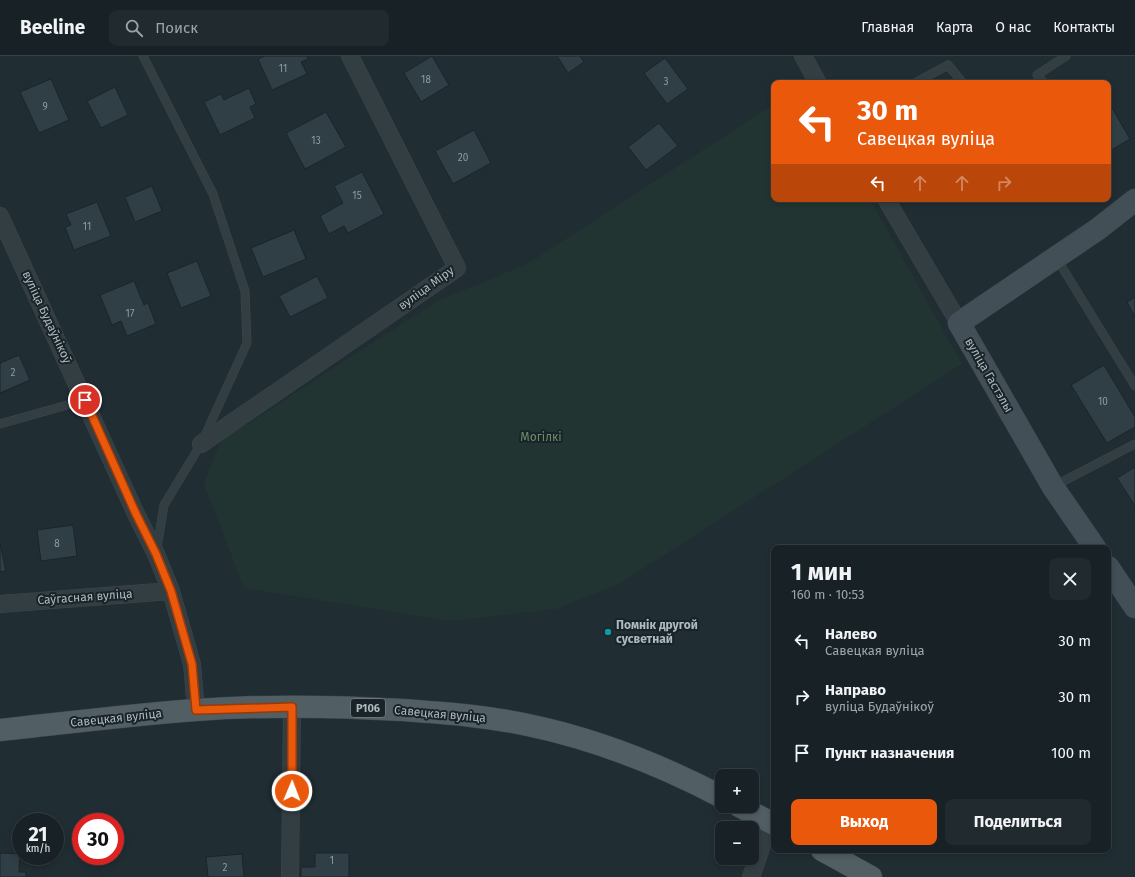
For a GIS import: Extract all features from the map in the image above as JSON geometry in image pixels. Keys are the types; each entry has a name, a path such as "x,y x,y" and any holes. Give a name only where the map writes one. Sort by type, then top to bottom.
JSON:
{"main road":[{"name":"Савецкая вуліца","path":"0,730 196,710 292,707 371,708 465,714 529,725 579,739 678,774 715,793"},
{"path":"756,813 771,819"},
{"path":"827,853 871,877"}],"street":[{"name":"вуліца Міру","path":"201,444 457,268 350,56"},
{"path":"803,56 816,80"},
{"path":"959,323 1098,229 1135,200"},
{"name":"вуліца Гастэлы","path":"888,202 959,323 1052,487 1093,545"},
{"name":"вуліца Будаўнікоў","path":"0,216 136,514 156,554 171,591 192,664 196,710"},
{"path":"1111,572 1135,607"},
{"name":"Саўгасная вуліца","path":"0,604 171,591"},
{"path":"290,877 292,707"},
{"path":"751,877 771,825"}],"lane":[{"path":"143,56 213,194 245,291 247,343 201,444 164,505 156,554"},
{"path":"1041,80 1037,75 1066,56"},
{"path":"920,80 948,65 960,80"},
{"path":"1056,258 1135,386"},
{"path":"0,424 85,400"},
{"path":"1052,487 1135,444"}],"green space":[{"name":"Могілкі","path":"771,106 771,202 872,202 962,364 619,584 556,609 449,621 244,588 204,484 220,442 437,301 527,264"}],"building":[{"path":"265,56 307,56 308,59 301,62 307,74 272,90 258,59"},
{"path":"432,56 449,85 421,102 404,73"},
{"path":"557,56 580,56 584,62 568,73"},
{"path":"665,58 688,89 667,104 644,73"},
{"path":"51,79 69,120 39,133 20,92"},
{"path":"115,87 128,115 101,128 87,101"},
{"path":"249,88 256,104 250,107 255,118 220,135 204,102 221,94 224,100"},
{"path":"1111,106 1130,139 1111,150"},
{"path":"326,112 346,147 305,169 286,133"},
{"path":"659,123 678,146 646,170 628,147"},
{"path":"474,130 491,163 453,184 435,151"},
{"path":"362,172 384,214 348,233 344,226 329,234 320,216 343,203 334,186"},
{"path":"152,186 162,211 135,222 125,197"},
{"path":"97,202 111,236 74,250 65,227 71,225 66,214"},
{"path":"294,230 306,259 263,277 251,248"},
{"path":"197,261 211,296 181,308 167,273"},
{"path":"317,276 328,298 290,317 279,296"},
{"path":"134,281 144,305 148,303 156,324 127,336 121,321 112,325 100,295"},
{"path":"1135,297 1135,317 1127,302"},
{"path":"19,355 30,380 0,393 0,363"},
{"path":"1104,365 1135,417 1135,427 1107,443 1071,385"},
{"path":"1135,467 1135,506 1117,478"},
{"path":"73,525 77,556 41,561 37,530"},
{"path":"0,543 6,571 0,572"},
{"path":"0,853 12,854 12,865 19,865 19,872 26,872 26,877 0,877"},
{"path":"315,853 349,853 349,877 301,877 301,867 315,867"},
{"path":"242,854 244,877 208,877 206,857"}],"place":[{"name":"Помнік другой сусветнай","path":"608,632"}],"route":[{"path":"85,400 136,514 156,554 171,591 192,664 196,710 292,707 292,791"}]}
